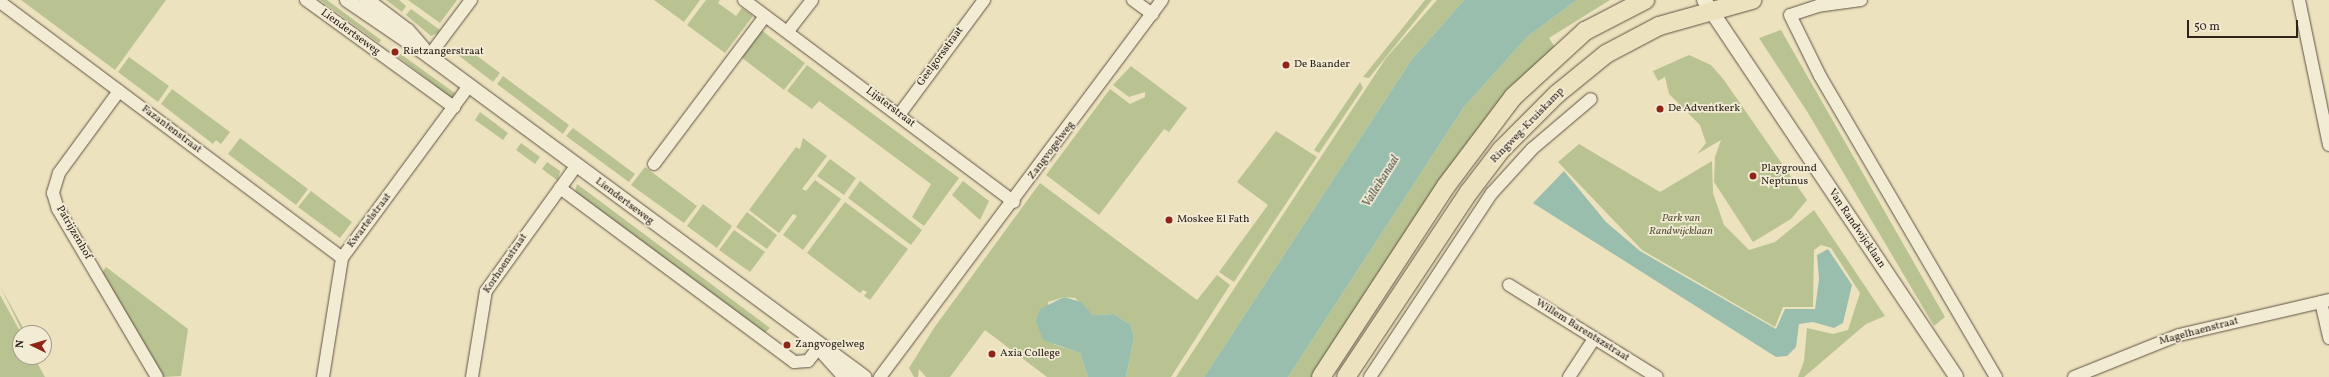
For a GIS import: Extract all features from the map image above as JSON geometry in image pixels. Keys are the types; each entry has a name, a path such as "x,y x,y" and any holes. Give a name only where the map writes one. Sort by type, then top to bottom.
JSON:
{"main road":[{"path":"1320,377 1446,186 1513,97 1585,31 1646,0"},
{"name":"Ringweg-Kruiskamp","path":"1346,377 1469,192 1518,132 1557,94 1606,54 1659,26 1708,4 1752,0"}],"street":[{"name":"Liendertseweg","path":"306,0 454,107"},
{"name":"Liendertseweg","path":"347,0 429,56 819,347 864,377"},
{"name":"Liendertseweg","path":"367,0 408,31 429,56"},
{"path":"429,56 471,0"},
{"name":"Lijsterstraat","path":"744,0 1014,202"},
{"path":"788,32 812,0"},
{"name":"Geelgorsstraat","path":"899,115 984,0"},
{"path":"1133,0 1152,14"},
{"name":"Zangvogelweg","path":"880,377 1014,202 1162,0"},
{"path":"1861,0 1818,6 1790,15 1820,76 1996,377"},
{"path":"2299,0 2329,145"},
{"name":"Fazantenstraat","path":"0,2 342,258"},
{"name":"Van Randwijcklaan","path":"1708,4 1956,377"},
{"path":"654,164 765,16"},
{"name":"Kwartelstraat","path":"323,377 342,258 469,86"},
{"name":"Patrijzenhof","path":"119,91 59,173 53,193 58,209 157,377"},
{"name":"Ringweg-Kruiskamp","path":"1372,376 1492,193 1532,149 1591,99"},
{"name":"Korhoenstraat","path":"472,377 486,292 576,166"},
{"path":"560,188 794,362 808,361 819,347"},
{"name":"Willem Barentszstraat","path":"1508,285 1656,377"},
{"path":"2325,301 2329,338"},
{"name":"Magelhaenstraat","path":"2074,377 2179,335 2325,301"},
{"path":"1570,377 1594,339"},
{"name":"Liendertseweg","path":"819,347 845,377"}],"green space":[{"path":"21,0 166,0 115,70"},
{"path":"320,0 327,0 381,40 379,43"},
{"path":"386,0 399,0 406,6 402,12"},
{"path":"408,0 457,0 440,23"},
{"path":"654,0 700,0 684,22"},
{"path":"706,0 720,0 718,3 736,16 742,8 753,16 725,53 687,25"},
{"path":"1425,0 1432,0 1369,78 1363,77"},
{"path":"1437,0 1464,0 1412,59 1204,377 1176,377 1386,58"},
{"path":"1577,0 1610,0 1549,38 1554,46 1314,377 1288,377 1464,107 1528,36"},
{"path":"411,9 440,30 438,33 431,36 406,15"},
{"path":"761,30 805,63 784,90 741,57"},
{"path":"1781,30 1945,317 1934,326 1808,113 1759,38"},
{"path":"465,47 500,73 493,82 458,55"},
{"path":"395,50 456,94 454,98 445,99 435,85 393,53"},
{"name":"Playground Neptunus","path":"1689,55 1711,65 1724,80 1807,200 1791,219 1753,242 1714,182 1715,157 1721,140 1697,154 1706,143 1700,125 1669,94 1665,77 1658,81 1653,71"},
{"path":"129,57 169,86 158,102 118,72"},
{"path":"807,65 959,178 924,226 912,217 931,184 819,101 812,109 787,91"},
{"path":"1131,66 1187,108 1169,132 1164,129 1099,215 1046,175 1110,89 1130,104 1145,97 1145,92 1129,97 1113,85"},
{"path":"503,76 569,125 563,134 497,84"},
{"path":"1360,82 1363,88 1319,153 1314,150"},
{"path":"172,89 230,132 221,144 216,140 213,144 161,104"},
{"path":"480,112 508,133 503,140 475,120"},
{"path":"573,128 635,174 629,182 566,136"},
{"path":"1276,131 1317,157 1234,282 1219,272 1268,205 1237,182"},
{"path":"240,138 308,189 296,205 228,154"},
{"path":"803,138 827,156 802,189 806,191 815,180 841,199 803,250 783,235 797,216 793,214 779,233 749,210 796,147 800,149"},
{"path":"521,143 540,157 535,164 516,150"},
{"name":"Park van Randwijcklaan","path":"1579,144 1660,192 1712,161 1713,193 1724,225 1749,250 1775,242 1814,210 1885,316 1866,324 1804,377 1798,377 1804,361 1807,328 1833,334 1848,330 1860,293 1831,248 1821,245 1814,250 1813,307 1783,307 1775,327 1642,250 1558,162"},
{"path":"830,159 856,178 844,195 817,176"},
{"path":"547,162 560,171 558,181 542,169"},
{"path":"645,167 697,206 684,223 631,185"},
{"path":"860,181 922,230 911,245 848,198"},
{"path":"963,181 989,201 980,220 952,195"},
{"path":"1040,183 1197,300 1217,275 1230,285 1171,377 1126,377 1134,337 1131,325 1114,314 1093,315 1075,298 1064,297 1048,302 1053,344 1080,353 1088,377 1047,377 985,330 950,377 926,377 919,369 918,377 914,377 909,368 934,328"},
{"path":"577,184 770,328 765,333 575,192"},
{"path":"311,191 352,222 340,238 298,207"},
{"path":"845,202 908,249 870,300 864,296 867,292 863,290 860,293 807,253"},
{"path":"703,204 732,226 717,248 687,226"},
{"path":"747,212 777,235 767,249 736,227"},
{"path":"734,230 765,252 750,272 719,250"},
{"path":"106,267 188,329 181,376 163,377 102,273"},
{"path":"0,286 22,325 19,325"},
{"path":"0,295 17,325 12,325 12,365 38,365 45,377 0,377"}],"water":[{"name":"Valleikanaal","path":"1464,0 1577,0 1528,36 1464,107 1288,377 1204,377 1412,59"},
{"path":"1564,171 1606,222 1640,251 1776,329 1785,309 1815,309 1819,279 1817,255 1828,249 1852,285 1843,323 1834,328 1813,322 1799,324 1796,347 1787,356 1776,357 1533,203"},
{"path":"1064,297 1081,302 1093,315 1114,314 1131,325 1134,337 1126,377 1088,377 1080,353 1043,340 1036,321 1040,309"}],"place":[{"name":"Rietzangerstraat","path":"395,52"},
{"name":"De Baander","path":"1286,65"},
{"name":"De Adventkerk","path":"1660,109"},
{"name":"Playground Neptunus","path":"1753,176"},
{"name":"Moskee El Fath","path":"1169,220"},
{"name":"Zangvogelweg","path":"787,345"},
{"name":"Axia College","path":"992,354"}]}
